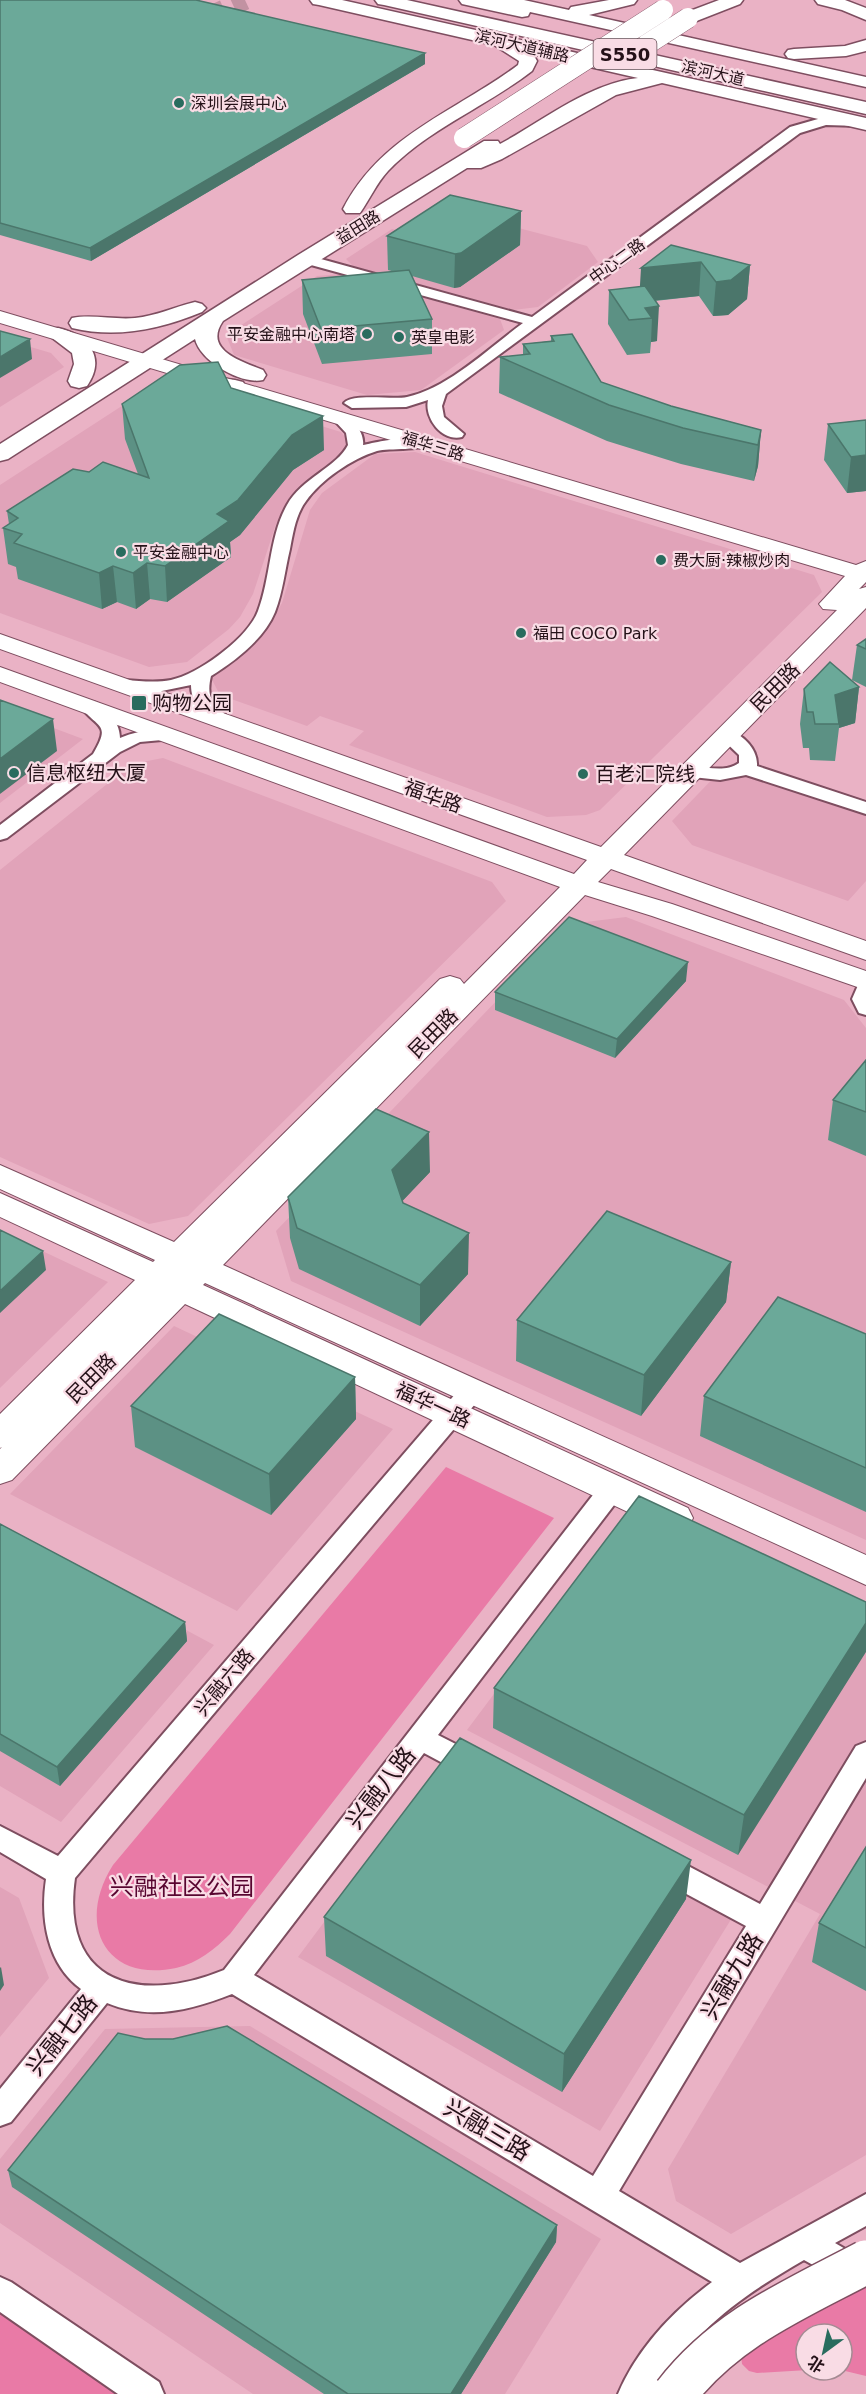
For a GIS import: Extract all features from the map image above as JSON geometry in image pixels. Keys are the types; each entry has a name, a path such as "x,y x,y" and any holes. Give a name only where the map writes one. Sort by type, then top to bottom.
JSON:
{"main road":[{"name":"滨河大道辅路","path":"318,0 774,104 865,116"},
{"name":"滨河大道","path":"384,0 818,91"},
{"name":"滨河大道","path":"437,0 818,91"},
{"path":"468,0 578,24 699,45"},
{"path":"501,0 866,82"},
{"path":"555,12 599,8 628,0"},
{"name":"益田路","path":"0,454 85,389 144,351 195,308 353,209 659,5 680,0"},
{"name":"益田路","path":"165,348 449,171 716,0"},
{"path":"688,18 734,0"},
{"path":"824,0 848,6 866,15"},
{"path":"859,0 866,3"},
{"path":"353,209 359,194 392,157 526,67 528,61 526,56 499,41"},
{"path":"733,52 828,54 866,45"},
{"path":"449,171 497,154 619,87 648,81 688,84"},
{"path":"818,91 866,94"},
{"path":"818,91 865,116"},
{"path":"80,323 137,326 156,323 195,308"},
{"path":"216,315 206,328 204,339 209,350 255,375"},
{"path":"58,334 76,344 84,353 85,389 154,381 204,382 235,387"},
{"name":"益田路","path":"0,432 85,389 123,353 144,351"},
{"path":"675,2394 695,2368 735,2333 866,2262"}],"street":[{"path":"774,104 797,116 800,122 795,130"},
{"name":"中心二路","path":"346,411 406,402 439,392 795,130 825,121 865,116"},
{"path":"305,259 534,322"},
{"name":"福华三路","path":"0,300 80,323 235,387 456,434 865,573"},
{"path":"0,317 123,353"},
{"name":"福华三路","path":"144,351 165,348 255,375 422,442 865,573"},
{"path":"439,392 434,404 434,414 440,425 456,434"},
{"path":"125,685 171,685 202,674 243,642 262,621 271,598 294,507 308,489 356,448 356,435 346,411"},
{"path":"348,457 378,446 422,442"},
{"name":"民田路","path":"595,854 690,772 727,735 865,573"},
{"name":"民田路","path":"0,1435 179,1272 569,881 865,573"},
{"name":"福华路","path":"0,641 866,951"},
{"name":"福华路","path":"0,674 569,881 662,910 866,981"},
{"path":"202,674 199,686 201,700 206,708 220,720"},
{"path":"0,834 102,754 110,745 112,730 103,716 89,706"},
{"path":"102,754 137,737 167,735"},
{"path":"690,772 728,775 745,768 749,762 748,753 727,735"},
{"path":"745,768 866,808"},
{"path":"866,988 862,999 866,1008"},
{"name":"福华一路","path":"0,1176 179,1272 462,1402 866,1571"},
{"name":"福华一路","path":"0,1204 179,1272"},
{"name":"民田路","path":"0,1471 179,1272"},
{"name":"福华一路","path":"462,1402 612,1489 707,1533"},
{"name":"兴融六路","path":"60,1873 462,1402"},
{"name":"兴融八路","path":"102,1986 121,1995 145,1999 167,1999 206,1991 234,1979 612,1489"},
{"path":"420,1738 493,1776"},
{"name":"兴融九路","path":"598,2197 866,1754"},
{"path":"0,1838 60,1873 56,1911 63,1944 71,1959 83,1973 102,1986"},
{"path":"640,1854 765,1921"},
{"name":"兴融三路","path":"234,1979 740,2281"},
{"name":"兴融七路","path":"0,2112 102,1986"},
{"path":"635,2394 692,2318 740,2281 866,2209"},
{"path":"805,2243 866,2279"},
{"path":"0,2293 147,2394"}],"shaded area":[{"path":"453,211 587,246 598,262 538,307 513,310 353,266 346,259 392,229 417,235"},
{"path":"341,274 500,319 504,330 421,390 367,395 234,355 226,335 317,276"},
{"path":"0,338 51,353 64,367 0,407"},
{"name":"平安金融中心","path":"187,385 341,432 353,446 299,488 285,505 275,527 253,594 240,617 229,629 187,662 149,667 0,613 0,485 148,389"},
{"name":"福田 COCO Park","path":"415,452 814,575 822,592 600,810 586,815 547,817 349,745 364,731 320,716 307,726 220,695 210,676 255,641 269,625 282,603 310,510 322,493 375,454"},
{"path":"0,708 83,739 0,803"},
{"name":"购物公园","path":"163,758 492,882 506,901 188,1216 149,1224 0,1157 0,870 132,764"},
{"path":"725,766 866,813 866,881 848,901 692,845 672,821"},
{"path":"626,917 844,1000 866,1028 866,1540 291,1281 276,1231 570,924"},
{"path":"0,1231 108,1282 0,1388"},
{"path":"174,1326 393,1429 237,1611 10,1494"},
{"path":"627,1516 866,1628 866,2155 731,2234 676,2201 668,2169 820,1914 467,1730"},
{"path":"0,1530 214,1645 61,1822 0,1786"},
{"path":"445,1760 735,1913 600,2131 298,1957"},
{"path":"0,1887 19,1898 49,1978 0,2037"},
{"path":"250,2026 601,2239 505,2394 253,2394 0,2223 0,2159 105,2029"}],"green space":[{"name":"兴融社区公园","path":"446,1467 554,1518 230,1934 206,1955 176,1968 151,1970 131,1966 115,1957 104,1944 98,1927 97,1908 102,1887 113,1865"},
{"path":"866,2268 866,2376 854,2373 854,2322 794,2322 794,2371 757,2373 749,2371 742,2364 741,2355"},
{"path":"0,2311 125,2394 0,2394"}],"building":[{"name":"深圳会展中心","path":"0,0 196,0 425,53 90,248 0,223"},
{"path":"450,195 521,211 461,253 455,254 387,236"},
{"path":"671,245 750,265 731,280 716,282 701,262 641,268"},
{"path":"409,270 432,319 321,329 302,280"},
{"path":"645,286 659,306 645,308 652,318 629,320 609,290"},
{"path":"0,331 30,339 0,357"},
{"path":"572,334 601,382 671,406 761,430 758,445 683,428 609,405 500,357 530,354 523,344 554,341 551,336"},
{"path":"218,362 231,388 323,416 292,435 238,500 217,514 229,521 165,566 147,563 133,573 113,566 99,573 14,543 22,534 3,528 18,518 7,511 73,469 89,472 103,462 149,478 122,404 180,365"},
{"path":"866,420 866,455 851,457 828,424"},
{"path":"866,639 866,649 857,645"},
{"path":"830,662 859,687 835,695 839,724 815,724 813,712 807,712 804,689"},
{"path":"0,700 53,719 0,759"},
{"path":"569,917 688,962 617,1039 495,992"},
{"path":"866,1060 866,1112 833,1100"},
{"path":"376,1109 429,1132 392,1170 403,1203 469,1233 420,1285 297,1228 288,1197"},
{"path":"607,1211 731,1262 644,1375 517,1320"},
{"path":"0,1230 43,1251 0,1291"},
{"path":"778,1297 866,1334 866,1468 704,1396"},
{"path":"219,1314 355,1377 269,1474 131,1406"},
{"path":"639,1496 866,1602 866,1623 744,1815 494,1688"},
{"path":"0,1524 185,1622 57,1767 0,1734"},
{"path":"460,1738 691,1860 564,2054 324,1917"},
{"path":"866,1847 866,1948 819,1923"},
{"path":"227,2026 557,2225 451,2394 348,2394 8,2170 118,2033 145,2039 173,2039"}],"tunnel":[{"path":"206,18 245,0"}],"place":[{"name":"深圳会展中心","path":"179,103"},
{"name":"平安金融中心南塔","path":"367,334"},
{"name":"英皇电影","path":"399,337"},
{"name":"平安金融中心","path":"121,552"},
{"name":"费大厨·辣椒炒肉","path":"661,560"},
{"name":"福田 COCO Park","path":"521,633"},
{"name":"购物公园","path":"139,703"},
{"name":"信息枢纽大厦","path":"14,773"},
{"name":"百老汇院线","path":"583,774"}]}
